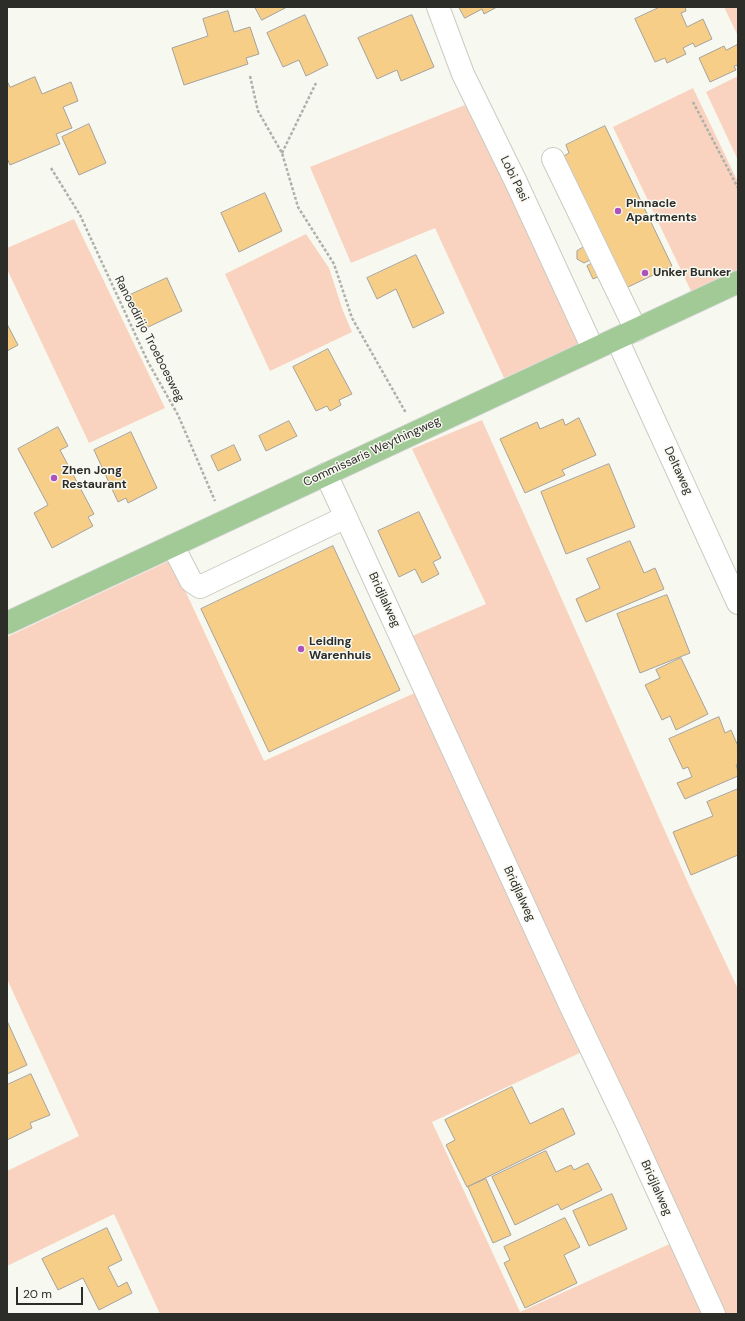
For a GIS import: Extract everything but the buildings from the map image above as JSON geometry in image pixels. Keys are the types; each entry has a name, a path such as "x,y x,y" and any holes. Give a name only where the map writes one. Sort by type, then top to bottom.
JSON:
{"main road":[{"name":"Commissaris Weythingweg","path":"7,623 738,282"}],"street":[{"name":"Lobi Pasi","path":"438,7 463,74 516,182 593,349"},
{"name":"Deltaweg","path":"553,159 738,603"},
{"name":"Bridjlalweg","path":"326,474 714,1314"},
{"path":"173,546 191,581 200,587 346,518"}],"path":[{"path":"250,76 258,111 282,153 298,207 334,264 352,318 416,431"},
{"path":"282,153 316,84"},
{"path":"693,102 738,188"},
{"name":"Ranoedirijo Troeboesweg","path":"51,168 80,215 148,362 178,415 224,522"}],"shaded area":[{"path":"724,7 738,7 738,36"},
{"path":"738,76 738,160 706,92"},
{"path":"693,88 738,182 738,269 691,291 613,127"},
{"path":"470,103 581,338 578,344 504,378 435,228 351,263 310,167"},
{"path":"74,219 165,408 89,443 7,269 7,248"},
{"path":"306,234 329,268 343,311 352,332 270,371 225,274"},
{"path":"482,420 689,885 738,989 738,1314 721,1314 410,637 486,604 412,449"},
{"path":"171,560 264,761 419,691 584,1051 432,1122 520,1312 674,1242 707,1314 160,1314 114,1214 7,1266 7,1171 79,1136 7,979 7,637"}],"place":[{"name":"Pinnacle Apartments","path":"618,211"},
{"name":"Unker Bunker","path":"645,273"},
{"name":"Zhen Jong Restaurant","path":"54,478"},
{"name":"Leiding Warenhuis","path":"301,649"}]}
